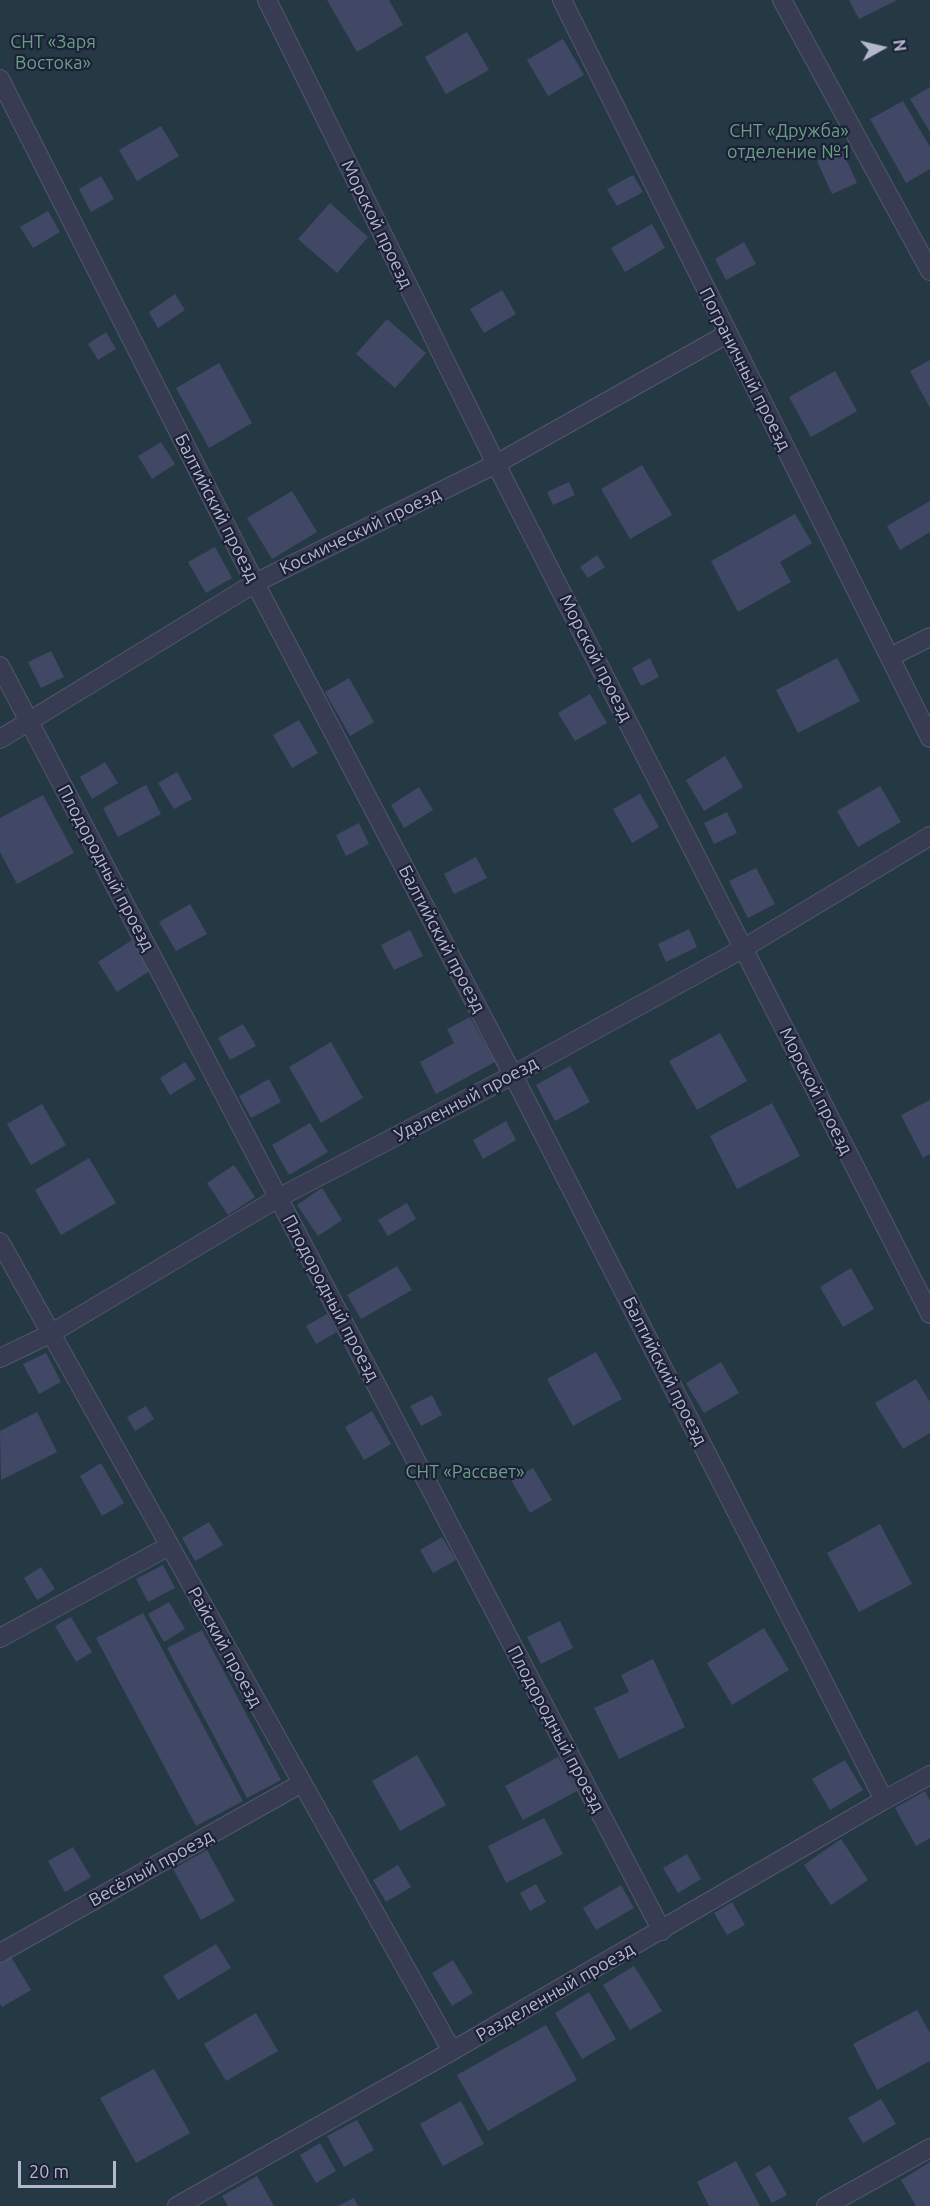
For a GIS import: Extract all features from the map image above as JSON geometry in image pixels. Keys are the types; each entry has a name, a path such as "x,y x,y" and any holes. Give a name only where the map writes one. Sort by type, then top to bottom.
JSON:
{"lane":[{"name":"Морской проезд","path":"267,0 496,464 930,1314"},
{"name":"Пограничный проезд","path":"562,0 930,738"},
{"path":"782,0 930,271"},
{"name":"Балтийский проезд","path":"0,79 255,583 513,1075 884,1800"},
{"name":"Космический проезд","path":"0,739 255,583 496,464 728,334"},
{"path":"890,657 930,637"},
{"name":"Плодородный проезд","path":"0,666 662,1931"},
{"name":"Удаленный проезд","path":"0,1358 50,1334 278,1198 513,1075 744,948 930,836"},
{"name":"Райский проезд","path":"0,1242 452,2051"},
{"path":"0,1638 169,1546"},
{"name":"Разделенный проезд","path":"177,2206 662,1931 930,1775"},
{"name":"Весёлый проезд","path":"0,1953 302,1783"},
{"path":"825,2206 930,2148"}],"green space":[{"name":"СНТ «Рассвет»","path":"0,0 930,0 930,2206 0,2206"}],"building":[{"path":"327,0 389,0 403,25 357,52"},
{"path":"849,0 897,0 859,19"},
{"path":"467,32 489,70 446,94 425,57"},
{"path":"563,39 584,75 548,96 527,60"},
{"path":"930,87 930,132 910,99"},
{"path":"903,101 930,147 930,169 906,183 870,119"},
{"path":"161,126 179,156 137,181 119,150"},
{"path":"842,150 857,183 832,194 817,161"},
{"path":"633,175 643,192 617,206 607,189"},
{"path":"101,176 114,199 91,212 79,189"},
{"path":"330,203 368,237 337,273 298,239"},
{"path":"48,211 60,232 33,248 20,227"},
{"path":"652,224 665,248 625,272 611,248"},
{"path":"744,242 756,264 726,280 715,259"},
{"path":"502,290 516,314 484,333 470,309"},
{"path":"175,294 185,310 158,328 149,312"},
{"path":"387,319 426,353 395,388 356,354"},
{"path":"106,332 116,349 98,360 88,344"},
{"path":"930,360 930,408 910,371"},
{"path":"219,363 252,423 209,448 176,388"},
{"path":"835,371 857,411 811,437 789,397"},
{"path":"161,442 175,464 152,479 138,456"},
{"path":"642,465 672,515 630,539 601,489"},
{"path":"569,482 575,495 553,505 547,492"},
{"path":"292,491 317,532 272,559 247,518"},
{"path":"930,501 930,532 900,550 887,526"},
{"path":"795,514 812,543 780,562 791,582 738,612 711,561"},
{"path":"215,547 232,578 206,593 188,562"},
{"path":"597,555 605,567 588,578 580,567"},
{"path":"51,651 64,677 41,688 28,662"},
{"path":"650,658 659,677 641,686 632,668"},
{"path":"837,658 860,701 798,733 776,690"},
{"path":"349,678 374,722 350,736 325,692"},
{"path":"590,694 607,723 575,741 558,713"},
{"path":"299,720 318,753 292,768 273,735"},
{"path":"725,756 743,787 704,811 686,780"},
{"path":"105,762 118,783 92,799 80,777"},
{"path":"177,772 192,799 174,809 158,783"},
{"path":"146,785 161,814 118,837 103,808"},
{"path":"880,786 901,822 858,847 837,811"},
{"path":"419,787 433,810 404,828 391,805"},
{"path":"640,794 659,827 632,843 613,809"},
{"path":"43,795 74,853 17,884 0,852 0,818"},
{"path":"727,812 737,833 714,844 704,823"},
{"path":"359,823 369,844 346,856 336,835"},
{"path":"476,857 487,878 454,894 444,874"},
{"path":"756,868 775,904 748,918 729,881"},
{"path":"190,904 207,934 176,951 159,922"},
{"path":"689,929 697,947 666,962 658,944"},
{"path":"410,930 423,956 394,970 381,945"},
{"path":"132,940 151,970 117,992 98,962"},
{"path":"470,1017 495,1062 436,1094 420,1062 454,1043 447,1029"},
{"path":"243,1024 256,1046 230,1060 218,1038"},
{"path":"720,1033 747,1081 697,1110 669,1061"},
{"path":"331,1042 363,1098 321,1123 289,1067"},
{"path":"185,1062 196,1079 170,1095 160,1078"},
{"path":"570,1066 590,1102 555,1121 536,1085"},
{"path":"269,1079 281,1102 251,1118 239,1096"},
{"path":"930,1100 930,1154 923,1158 901,1115"},
{"path":"772,1103 800,1156 737,1189 710,1136"},
{"path":"42,1104 66,1145 31,1165 7,1124"},
{"path":"506,1121 516,1140 483,1159 473,1140"},
{"path":"310,1123 328,1152 289,1175 272,1145"},
{"path":"89,1158 116,1203 61,1235 35,1190"},
{"path":"234,1165 255,1197 228,1215 207,1183"},
{"path":"322,1188 342,1220 318,1236 297,1205"},
{"path":"407,1203 416,1219 388,1236 378,1220"},
{"path":"397,1266 412,1290 361,1319 347,1295"},
{"path":"851,1268 874,1309 843,1327 820,1287"},
{"path":"327,1314 337,1332 316,1344 306,1326"},
{"path":"596,1352 622,1399 573,1426 547,1379"},
{"path":"46,1353 61,1382 39,1394 23,1364"},
{"path":"721,1362 739,1393 704,1413 686,1383"},
{"path":"916,1379 930,1402 930,1433 903,1449 875,1403"},
{"path":"432,1395 442,1415 421,1426 410,1406"},
{"path":"146,1406 154,1419 135,1431 127,1417"},
{"path":"372,1411 391,1444 364,1460 345,1427"},
{"path":"37,1412 57,1452 1,1480 0,1431"},
{"path":"101,1463 124,1503 102,1516 80,1476"},
{"path":"533,1468 552,1500 530,1513 511,1480"},
{"path":"209,1522 223,1545 195,1561 182,1538"},
{"path":"880,1524 912,1584 859,1612 827,1553"},
{"path":"442,1537 456,1560 433,1573 420,1550"},
{"path":"163,1565 175,1588 148,1602 136,1579"},
{"path":"41,1567 55,1589 37,1600 24,1578"},
{"path":"169,1602 185,1629 164,1642 148,1614"},
{"path":"143,1613 243,1801 196,1826 96,1638"},
{"path":"71,1617 92,1652 76,1662 55,1626"},
{"path":"560,1621 573,1648 541,1664 527,1637"},
{"path":"764,1628 789,1670 732,1705 707,1663"},
{"path":"202,1630 281,1780 247,1798 167,1648"},
{"path":"653,1659 685,1727 619,1759 594,1708 629,1692 621,1675"},
{"path":"417,1755 446,1805 400,1831 372,1781"},
{"path":"558,1757 577,1791 523,1820 505,1786"},
{"path":"845,1760 863,1790 830,1810 812,1779"},
{"path":"925,1791 930,1801 930,1838 916,1846 895,1808"},
{"path":"544,1818 563,1854 506,1883 488,1846"},
{"path":"841,1839 868,1880 831,1905 804,1865"},
{"path":"73,1847 91,1877 65,1892 48,1861"},
{"path":"207,1850 235,1901 201,1920 173,1869"},
{"path":"687,1854 701,1879 678,1893 663,1868"},
{"path":"398,1865 411,1887 386,1902 373,1880"},
{"path":"536,1884 546,1902 530,1911 520,1893"},
{"path":"621,1885 634,1908 596,1930 583,1908"},
{"path":"732,1902 745,1925 727,1935 714,1913"},
{"path":"216,1944 231,1968 178,2000 163,1976"},
{"path":"10,1955 31,1990 2,2007 0,2004 0,1961"},
{"path":"453,1960 473,1993 452,2006 432,1973"},
{"path":"634,1966 662,2011 630,2030 603,1985"},
{"path":"589,1992 616,2039 582,2059 555,2013"},
{"path":"917,2010 930,2033 930,2061 877,2090 853,2044"},
{"path":"256,2013 278,2051 226,2081 204,2044"},
{"path":"546,2025 577,2080 488,2131 457,2075"},
{"path":"154,2069 190,2133 136,2163 100,2098"},
{"path":"881,2099 896,2124 863,2143 848,2118"},
{"path":"461,2101 484,2144 443,2166 420,2124"},
{"path":"357,2120 374,2150 344,2167 327,2136"},
{"path":"320,2143 336,2171 316,2183 300,2155"},
{"path":"736,2161 760,2206 709,2206 697,2182"},
{"path":"930,2162 930,2206 916,2206 901,2180"},
{"path":"770,2165 787,2195 772,2203 755,2174"},
{"path":"257,2176 274,2206 228,2206 222,2196"},
{"path":"354,2198 358,2206 338,2206"}],"park label":[{"name":"СНТ «Заря Востока»","path":"53,52"},
{"name":"СНТ «Дружба» отделение №1","path":"789,141"}]}
